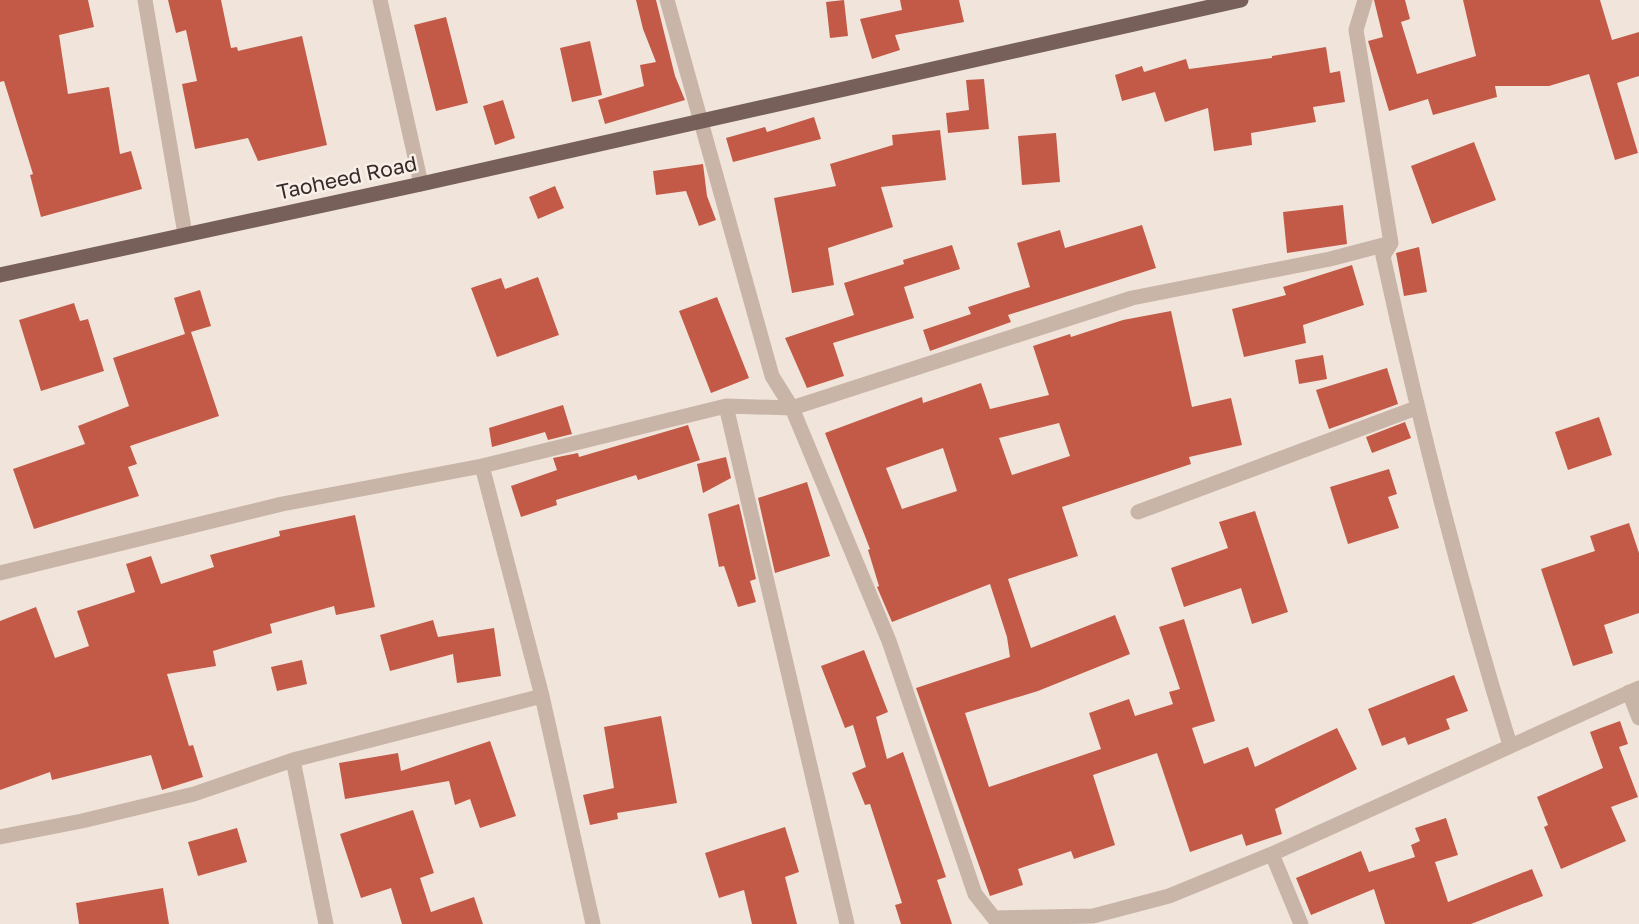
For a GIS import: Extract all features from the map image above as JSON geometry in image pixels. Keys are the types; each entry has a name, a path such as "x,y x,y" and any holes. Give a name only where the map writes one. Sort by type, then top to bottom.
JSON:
{"main road":[{"name":"Taoheed Road","path":"0,275 421,184 1203,5 1241,0"}],"street":[{"path":"145,0 185,234"},
{"path":"380,0 421,184"},
{"path":"667,0 772,376 792,408 889,641 975,894 994,918 1093,916 1169,896 1272,854 1634,690 1639,718"},
{"path":"1365,0 1356,30 1391,243 1383,256 1416,408 1469,611 1510,745"},
{"path":"0,573 282,504 482,466 726,406 792,408 1132,298 1330,259 1391,243"},
{"path":"726,406 847,924"},
{"path":"1138,512 1416,408"},
{"path":"482,466 542,696 593,924"},
{"path":"0,837 82,821 194,794 293,760 542,696"},
{"path":"293,760 326,924"},
{"path":"1272,854 1301,924"}],"building":[{"path":"0,0 88,0 94,27 59,35 68,94 109,87 120,154 131,151 142,189 41,217 30,175 33,174 4,81 0,82"},
{"path":"168,0 221,0 231,48 237,47 238,51 302,36 327,145 258,161 248,138 195,149 182,84 197,81 186,30 176,33"},
{"path":"636,0 656,0 675,76 685,100 605,124 598,100 644,86 640,65 656,62 643,29"},
{"path":"844,0 848,36 830,38 826,2"},
{"path":"900,0 959,0 964,22 895,35 900,50 872,59 860,19 902,10"},
{"path":"1374,0 1405,0 1410,19 1401,22 1417,74 1476,56 1463,0 1600,0 1612,40 1639,32 1639,76 1617,83 1638,153 1615,160 1589,74 1549,86 1495,86 1497,97 1433,115 1428,99 1389,111 1368,41 1383,37"},
{"path":"446,17 468,103 436,111 414,25"},
{"path":"590,41 602,95 572,102 560,48"},
{"path":"1326,47 1330,73 1340,71 1345,102 1313,107 1316,122 1251,133 1252,145 1214,151 1208,108 1165,122 1155,92 1122,101 1115,75 1142,66 1144,72 1186,59 1189,69 1272,58 1272,56"},
{"path":"984,79 989,129 948,133 946,113 969,110 966,80"},
{"path":"503,100 515,138 495,145 483,106"},
{"path":"814,117 821,139 733,162 726,138 765,127 767,132"},
{"path":"940,130 946,180 881,187 893,227 828,248 834,285 792,293 774,198 836,186 830,164 893,145 892,135"},
{"path":"1056,133 1060,182 1022,185 1018,136"},
{"path":"1474,142 1496,200 1432,224 1411,166"},
{"path":"703,164 707,196 716,220 699,226 686,191 656,195 653,171"},
{"path":"555,186 564,208 538,219 529,197"},
{"path":"1343,205 1347,244 1287,253 1283,212"},
{"path":"1142,225 1156,268 1008,315 1011,322 930,351 923,330 971,314 968,307 1030,287 1017,243 1060,230 1065,248"},
{"path":"952,245 960,269 904,287 914,318 833,343 844,376 807,388 785,338 854,315 844,283 904,264 903,260"},
{"path":"1419,247 1427,292 1404,296 1396,253"},
{"path":"1352,265 1364,305 1303,325 1306,343 1244,357 1232,309 1286,295 1283,287"},
{"path":"538,277 559,335 497,357 471,288 501,278 505,289"},
{"path":"200,290 211,326 191,332 219,416 130,446 137,464 128,467 139,496 34,529 13,469 85,444 78,426 129,406 113,358 185,334 174,298"},
{"path":"717,297 749,378 711,393 679,311"},
{"path":"74,303 80,321 88,319 104,371 41,391 19,320"},
{"path":"1171,311 1192,407 1231,398 1242,445 1189,457 1191,464 1062,507 1078,556 1008,579 1031,648 1115,615 1130,654 1038,691 965,713 989,787 1101,749 1089,713 1129,699 1135,716 1173,704 1169,692 1180,689 1159,627 1184,619 1215,721 1192,728 1204,764 1248,747 1255,767 1337,728 1357,769 1275,809 1282,834 1246,846 1242,834 1190,852 1157,753 1093,775 1115,845 1074,859 1071,851 1018,869 1023,885 990,896 916,688 1010,657 1007,637 990,584 892,622 877,587 879,586 868,550 870,549 825,433 922,397 923,403 981,383 990,409 1049,395 1033,346 1070,334 1071,337 1123,320","holes":["1059,423 1070,456 1012,475 999,438","943,448 957,491 902,509 886,468"]},
{"path":"1323,355 1327,379 1299,384 1295,360"},
{"path":"1387,368 1398,404 1329,429 1316,390"},
{"path":"563,405 572,434 548,440 545,432 492,447 489,428"},
{"path":"1599,417 1612,455 1568,470 1555,432"},
{"path":"1405,422 1411,438 1372,453 1366,437"},
{"path":"688,425 700,460 638,480 636,475 556,500 557,505 521,517 511,486 557,470 553,458 578,453 579,457"},
{"path":"726,457 731,478 703,493 697,464"},
{"path":"1389,469 1397,494 1388,497 1399,528 1348,544 1330,487"},
{"path":"807,482 830,556 775,573 758,498"},
{"path":"739,504 756,579 750,581 756,602 738,607 724,566 719,567 708,514"},
{"path":"1255,511 1288,612 1252,624 1241,588 1184,607 1171,568 1228,548 1219,522"},
{"path":"355,515 375,607 336,615 334,606 270,624 272,633 213,651 216,666 167,674 189,746 193,745 203,777 162,790 151,755 52,780 50,772 0,790 0,621 36,607 55,658 89,646 77,611 135,592 126,564 151,556 161,584 214,567 210,555 280,536 279,531"},
{"path":"1629,523 1639,553 1639,613 1604,625 1613,653 1573,666 1541,569 1595,551 1590,536"},
{"path":"433,620 438,637 494,628 501,676 457,683 453,654 390,671 380,635"},
{"path":"864,650 888,712 876,717 887,759 903,752 946,877 937,880 952,924 901,924 895,905 902,903 870,804 865,805 852,773 866,767 853,725 845,728 821,666"},
{"path":"302,660 307,684 277,691 271,667"},
{"path":"1454,675 1468,711 1446,719 1450,729 1408,745 1405,737 1382,746 1368,709"},
{"path":"661,716 677,803 617,813 618,819 590,825 583,795 614,788 604,727"},
{"path":"1620,721 1628,744 1619,747 1638,797 1611,807 1626,841 1561,869 1544,827 1548,825 1537,797 1603,768 1590,732"},
{"path":"490,741 516,816 480,828 470,799 455,805 449,781 345,799 339,763 398,753 401,771"},
{"path":"413,810 434,873 420,878 431,912 474,897 483,924 402,924 391,888 361,898 340,834"},
{"path":"1446,818 1458,855 1435,862 1448,902 1532,869 1543,896 1471,924 1385,924 1374,889 1311,915 1296,878 1361,851 1369,872 1415,857 1411,845 1420,841 1415,828"},
{"path":"785,827 799,872 785,877 797,924 752,924 744,890 719,898 705,853"},
{"path":"237,828 247,862 198,876 188,842"},
{"path":"163,888 169,924 79,924 76,903"}]}
